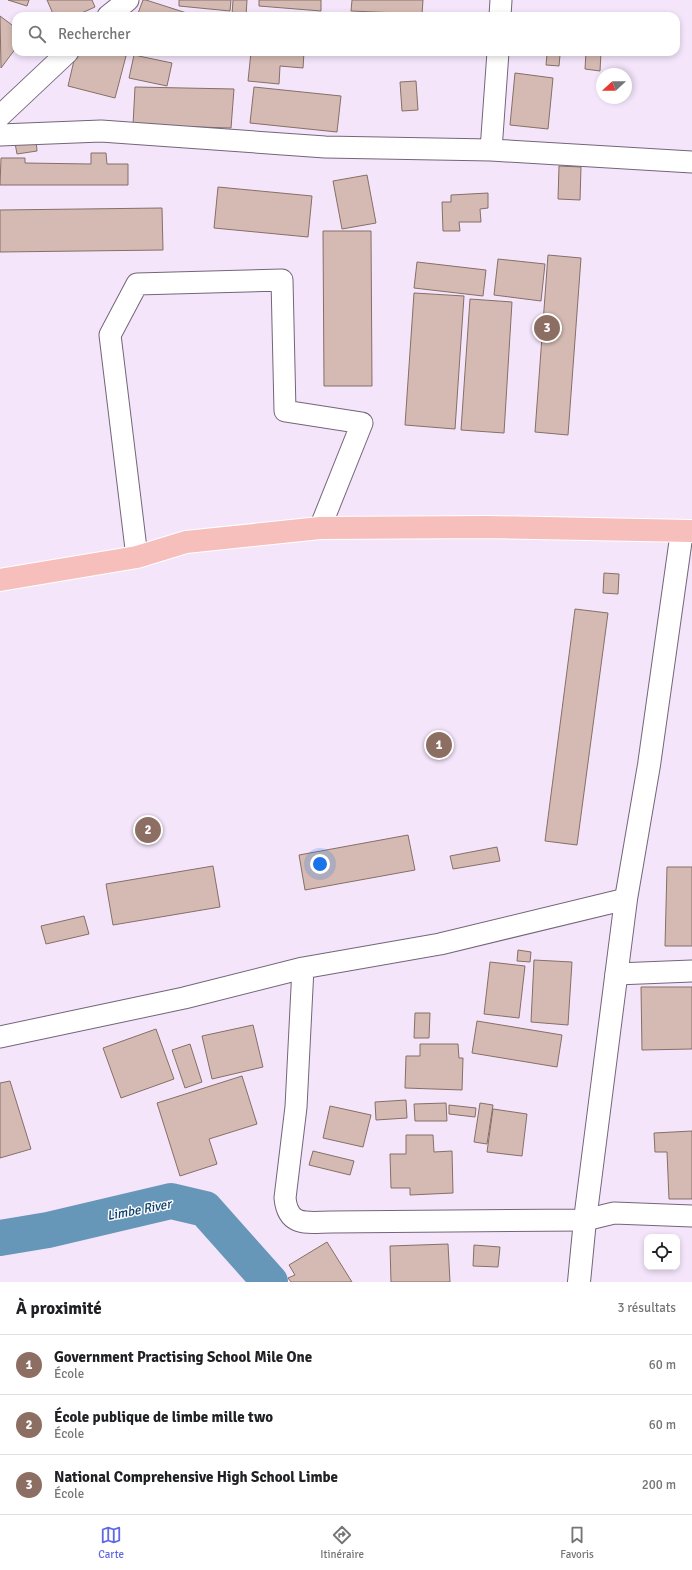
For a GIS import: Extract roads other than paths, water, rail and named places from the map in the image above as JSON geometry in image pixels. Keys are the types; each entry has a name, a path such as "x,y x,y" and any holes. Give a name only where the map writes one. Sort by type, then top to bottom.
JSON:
{"highway":[{"path":"0,580 137,557 186,542 320,528 489,526 687,531"}],"street":[{"path":"113,12 128,0"},
{"path":"500,12 501,0"},
{"path":"0,116 64,56"},
{"path":"491,150 498,56"},
{"path":"0,135 101,131 325,147 491,150 692,162"},
{"path":"137,557 110,334 137,284 282,280 285,412 362,423 320,528"},
{"path":"579,1282 585,1220 626,899 687,531"},
{"path":"0,1037 184,998 303,968 440,944 626,899"},
{"path":"303,968 296,1106 285,1198 286,1210 290,1216 301,1222 585,1220 614,1213 692,1216"},
{"path":"616,974 692,971"}],"waterway":[{"name":"Limbe River","path":"0,1238 48,1230 171,1201 205,1209 270,1282"}],"place":[{"name":"National Comprehensive High School Limbe","path":"547,328"},
{"name":"Government Practising School Mile One","path":"439,745"},
{"name":"École publique de limbe mille two","path":"148,830"}]}
